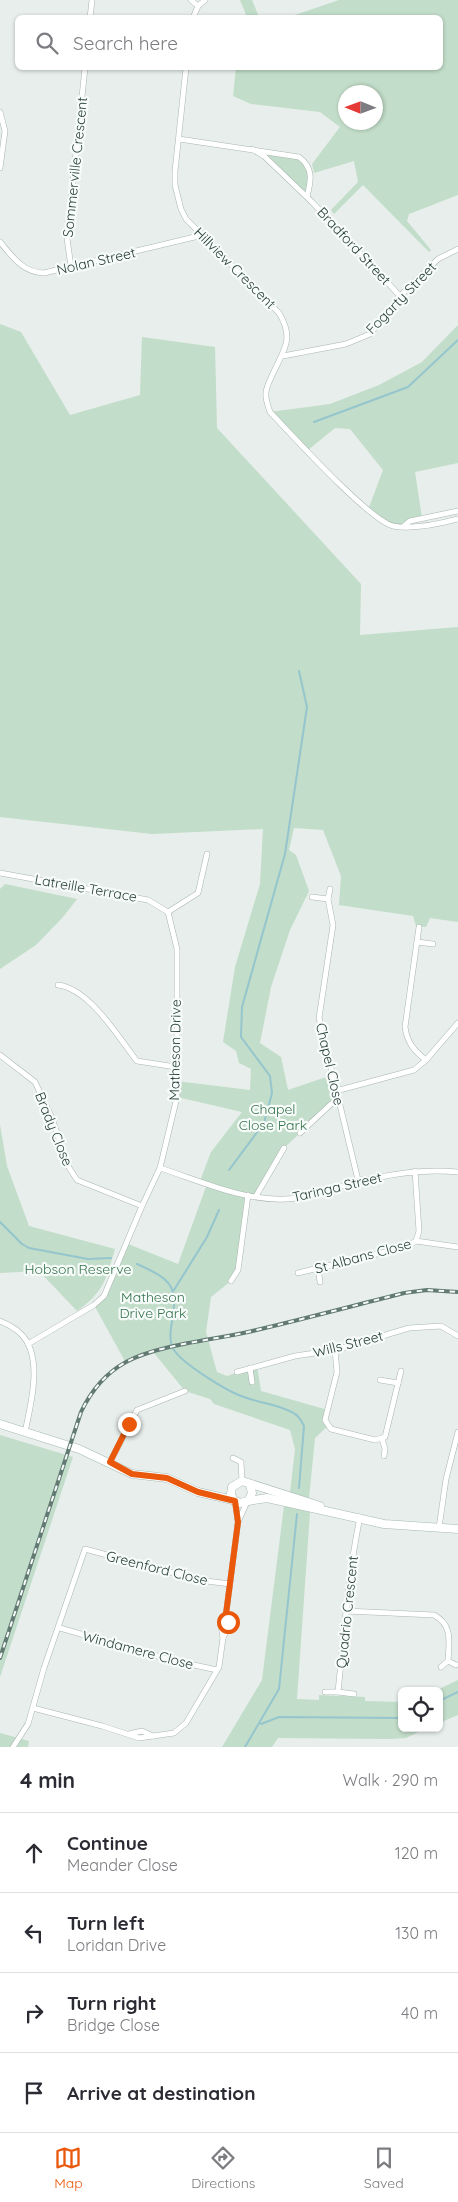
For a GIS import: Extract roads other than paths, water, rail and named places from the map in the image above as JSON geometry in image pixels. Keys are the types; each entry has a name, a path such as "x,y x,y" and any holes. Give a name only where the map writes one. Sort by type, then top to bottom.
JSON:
{"street":[{"path":"90,15 92,0"},
{"path":"191,0 198,6"},
{"path":"194,15 198,6 205,0"},
{"name":"Sommerville Crescent","path":"71,267 67,238 85,70"},
{"name":"Hillview Crescent","path":"186,70 175,171 177,198 186,219 279,312 286,324 288,336 283,356 275,368 266,392 270,412 368,510 392,526 416,526 458,519"},
{"path":"0,112 5,131 0,168"},
{"name":"Bradford Street","path":"179,139 294,155 304,160 310,170 311,180 307,197"},
{"name":"Bradford Street","path":"252,150 264,156 307,197 400,296"},
{"name":"Nolan Street","path":"0,242 18,263 30,271 44,273 203,235"},
{"name":"Fogarty Street","path":"283,356 346,344 370,334 400,296 439,258 458,249"},
{"path":"403,526 410,522 458,511"},
{"path":"168,912 198,893 207,854"},
{"name":"Latreille Terrace","path":"0,873 148,900 168,912"},
{"name":"Chapel Close","path":"330,888 328,899 333,925 319,1018 358,1180"},
{"path":"312,897 328,899"},
{"name":"Matheson Drive","path":"28,1344 94,1305 104,1296 160,1168 177,1097 176,949 168,912"},
{"path":"419,927 405,1027 406,1036 411,1046 426,1060"},
{"path":"417,942 432,944"},
{"path":"58,985 79,992 94,1006 137,1060 176,1067"},
{"path":"336,1091 414,1070 426,1060 458,1022"},
{"name":"Brady Close","path":"0,1055 35,1082 52,1118 68,1166 77,1180 142,1206"},
{"path":"300,1133 331,1104 338,1101"},
{"path":"256,1196 284,1148"},
{"name":"Taringa Street","path":"160,1168 248,1195 272,1199 297,1198 344,1186 358,1180 415,1171 458,1172"},
{"path":"415,1171 419,1230 416,1241"},
{"path":"231,1282 238,1270 248,1195"},
{"name":"St Albans Close","path":"298,1273 406,1247 416,1241 458,1247"},
{"path":"318,1268 320,1282"},
{"path":"0,1321 19,1332 28,1344 33,1357 34,1370 25,1432"},
{"name":"Wills Street","path":"238,1372 295,1356 335,1350 409,1328 441,1326 458,1336"},
{"path":"335,1350 337,1372 326,1420 331,1429 375,1440 382,1439 387,1432 402,1371"},
{"path":"250,1368 252,1382"},
{"path":"380,1380 398,1384"},
{"path":"110,1462 136,1410 185,1391"},
{"path":"0,1424 79,1449 132,1474 167,1478 198,1492 240,1503 267,1498 399,1526 458,1528"},
{"path":"439,1528 446,1478 458,1432"},
{"path":"382,1439 385,1446 384,1456"},
{"path":"234,1458 241,1462 238,1482 231,1490 238,1522"},
{"path":"212,1495 238,1482 316,1504 330,1511"},
{"path":"33,1708 139,1738 170,1735 183,1727 221,1660 223,1638 229,1626 226,1614 238,1522 252,1493 250,1485"},
{"name":"Quadrio Crescent","path":"338,1692 346,1611 360,1517"},
{"name":"Greenford Close","path":"60,1628 85,1549 199,1580 230,1584"},
{"path":"346,1611 434,1615 442,1619 448,1626 448,1661 441,1667"},
{"path":"13,1747 24,1732 44,1668 60,1628"},
{"name":"Windamere Close","path":"60,1628 172,1660 217,1670"},
{"path":"448,1661 456,1665"},
{"path":"324,1692 354,1694"}],"waterway":[{"path":"314,422 408,387 458,340"},
{"path":"229,1170 264,1123 272,1093 270,1076 241,1037 242,1007 285,854 307,707 299,671"},
{"path":"174,1290 207,1237 219,1210"},
{"path":"0,1222 22,1244 29,1248 88,1259 111,1258"},
{"path":"137,1264 159,1275 171,1287 174,1303 171,1339 174,1350 186,1363 228,1390 250,1399 284,1408 299,1418 304,1426 299,1488"},
{"path":"245,1747 279,1689 297,1514"},
{"path":"443,1699 458,1692"},
{"path":"261,1724 279,1717 398,1718"}],"railway":[{"path":"0,1658 81,1412 94,1390 119,1366 153,1351 248,1332 404,1293 427,1290 458,1292"}],"park label":[{"name":"Chapel Close Park","path":"273,1118"},
{"name":"Hobson Reserve","path":"78,1269"},
{"name":"Matheson Drive Park","path":"153,1305"}]}
